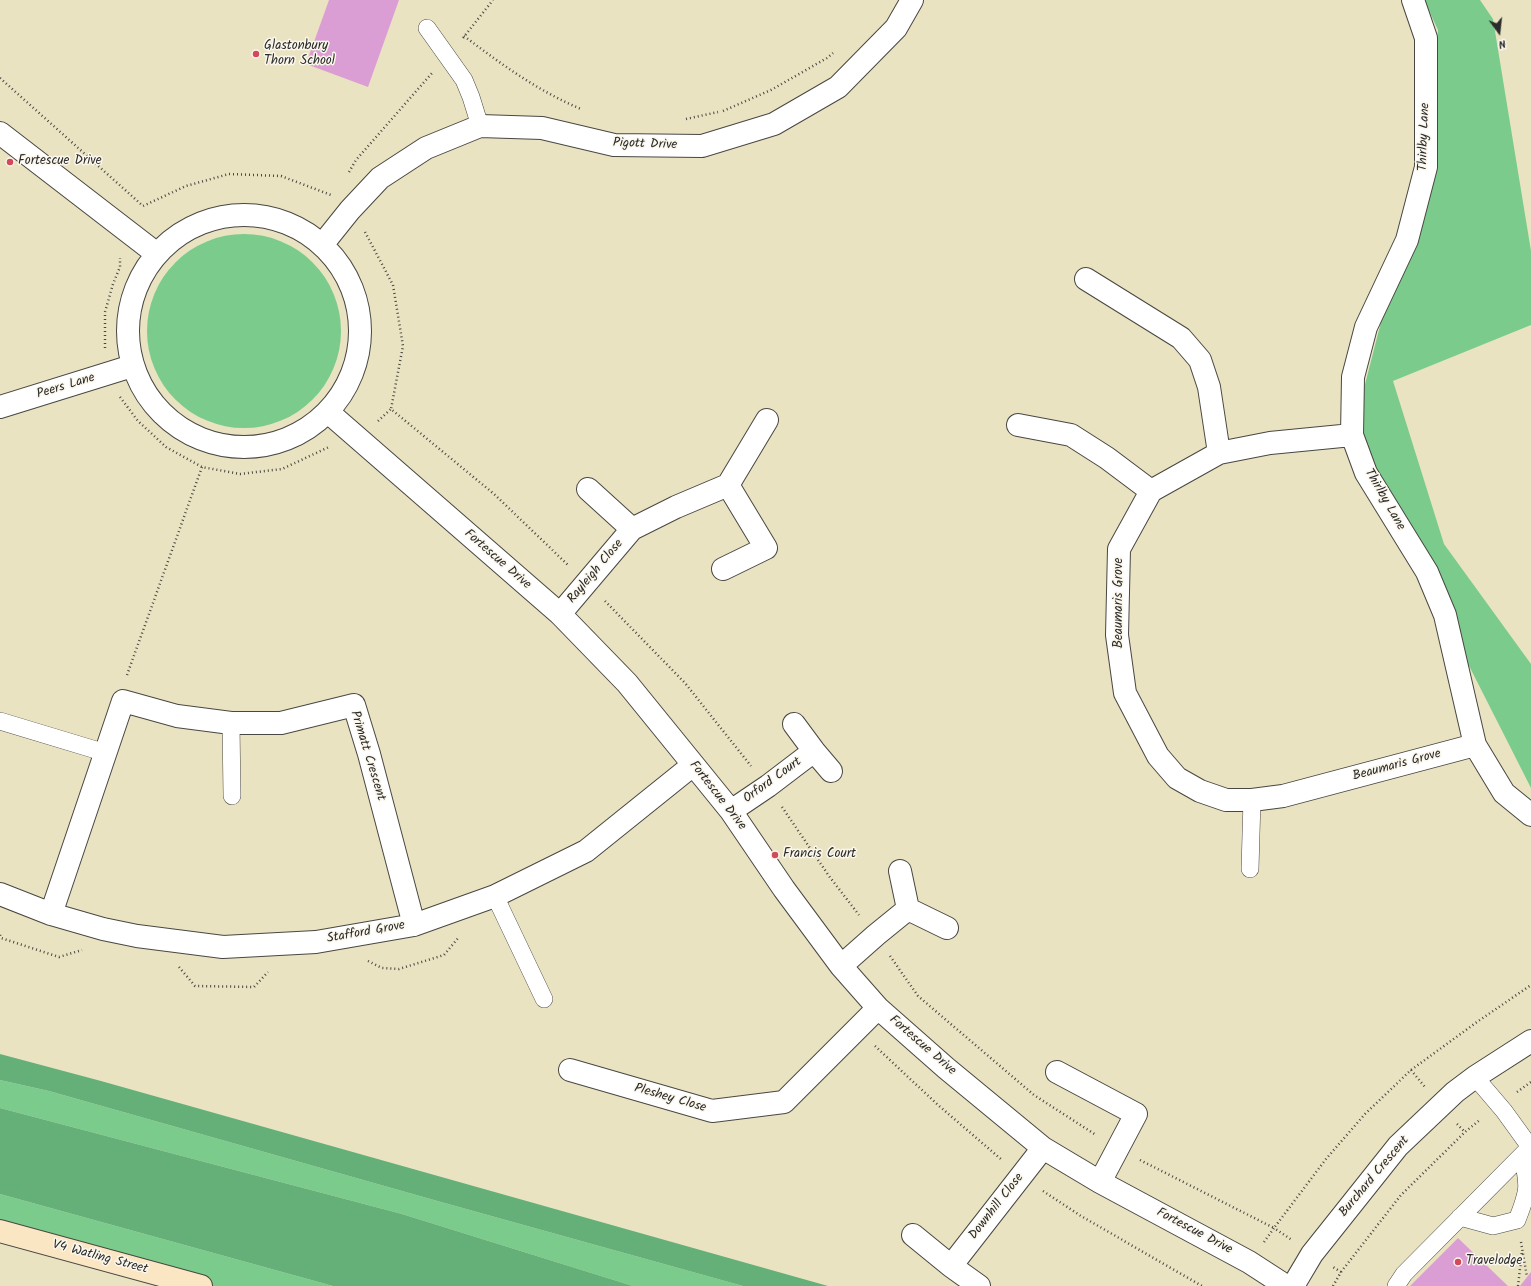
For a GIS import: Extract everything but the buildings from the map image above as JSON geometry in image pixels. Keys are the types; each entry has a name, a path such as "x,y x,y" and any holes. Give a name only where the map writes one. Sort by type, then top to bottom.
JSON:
{"street":[{"name":"Pigott Drive","path":"322,245 350,210 380,178 426,148 480,126 542,128 614,145 702,146 774,124 838,87 896,28 912,0"},
{"name":"Thirlby Lane","path":"1413,0 1426,38 1426,167 1407,240 1366,327 1353,377 1352,435 1366,473 1428,572 1445,615 1475,745 1504,793 1531,815"},
{"path":"0,133 157,254"},
{"path":"256,216 291,225 322,245 346,274 358,308 360,346 350,382 328,412 296,436 257,447 217,445 180,429 150,401 132,366 127,326 136,287 157,254 185,231 220,218 256,216"},
{"path":"1086,278 1181,338 1200,360 1209,387 1218,453"},
{"name":"Peers Lane","path":"0,407 132,366"},
{"name":"Fortescue Drive","path":"328,412 560,614 627,683 731,811 784,889 841,966 878,1008 946,1068 1043,1148 1100,1182 1249,1262 1286,1286"},
{"path":"723,569 766,548 728,485 766,420"},
{"path":"1018,424 1071,435 1107,458 1151,491 1218,453 1270,443 1352,435"},
{"name":"Rayleigh Close","path":"560,614 632,529 676,507 728,485"},
{"name":"Rayleigh Close","path":"588,489 632,529"},
{"name":"Beaumaris Grove","path":"1151,491 1119,549 1117,635 1125,693 1158,756 1178,778 1200,791 1226,800 1252,800 1283,796 1475,745"},
{"path":"50,914 123,701"},
{"name":"Primatt Crescent","path":"123,701 177,716 230,724 281,724 354,705 369,754 414,925"},
{"name":"Orford Court","path":"794,724 831,771"},
{"name":"Orford Court","path":"731,811 768,786 814,751"},
{"name":"Stafford Grove","path":"0,894 50,914 137,936 223,947 316,942 414,925 495,896 586,851 693,765"},
{"path":"900,871 908,909"},
{"path":"841,966 908,909"},
{"path":"908,909 947,928"},
{"name":"Pleshey Close","path":"570,1070 712,1111 784,1102 878,1008"},
{"name":"Burchard Crescent","path":"1293,1286 1312,1254 1398,1146 1455,1092 1475,1077 1531,1041"},
{"path":"1057,1072 1136,1114 1100,1182"},
{"name":"Downhill Close","path":"951,1266 1043,1148"},
{"name":"V4 Watling Street","path":"0,1231 201,1286"},
{"path":"913,1235 951,1266 979,1286"}],"lane":[{"path":"427,28 464,80 480,126"},
{"path":"0,721 106,753"},
{"path":"230,724 232,796"},
{"path":"1250,869 1252,800"},
{"path":"495,896 544,999"},
{"path":"1396,1286 1404,1274 1530,1147 1498,1104 1475,1077"},
{"path":"1460,1217 1493,1226 1517,1220 1526,1197 1528,1181 1522,1155"}],"path":[{"path":"345,178 356,160 447,56 493,0"},
{"path":"464,36 522,79 559,100 586,111"},
{"path":"685,119 721,112 771,90 827,58 838,48"},
{"path":"0,78 143,206 186,186 228,174 281,176 334,196 350,210 369,238 393,285 403,346 391,409 494,494 587,583 685,683 768,786 829,876 876,935 918,996 1034,1095 1118,1149 1274,1228 1326,1159 1365,1114 1411,1070 1477,1022 1531,986"},
{"path":"120,255 120,267 113,284 105,312 105,347 110,373 119,395 138,422 166,447 202,467 240,474 282,469 332,446"},
{"path":"123,701 126,678 202,467"},
{"path":"858,1029 938,1105 1022,1176 1081,1216 1202,1286"},
{"path":"1341,1272 1401,1195 1465,1132 1498,1104 1531,1082"},
{"path":"1517,1220 1527,1277"},
{"path":"1518,1286 1522,1247"}],"green space":[{"path":"1424,0 1480,0 1493,19 1531,251 1531,325 1393,381 1444,544 1531,664 1531,788 1352,435 1431,127 1438,30"},
{"path":"244,234 263,236 281,241 298,250 313,262 325,277 334,294 339,312 341,331 339,350 334,368 325,385 313,400 298,412 281,421 263,426 244,428 225,426 207,421 190,412 175,400 163,385 154,368 149,350 147,331 149,312 154,294 163,277 175,262 190,250 207,241 225,236"},
{"path":"0,1054 101,1081 828,1286 743,1286 49,1091 0,1080"},
{"path":"0,1080 49,1091 743,1286 633,1286 402,1214 0,1108"},
{"path":"0,1108 402,1214 633,1286 333,1286 0,1194"},
{"path":"0,1194 333,1286 201,1286 0,1231"}],"place":[{"name":"Glastonbury Thorn School","path":"256,54"},
{"name":"Fortescue Drive","path":"10,162"},
{"name":"Francis Court","path":"775,855"},
{"name":"Travelodge","path":"1458,1262"}]}
